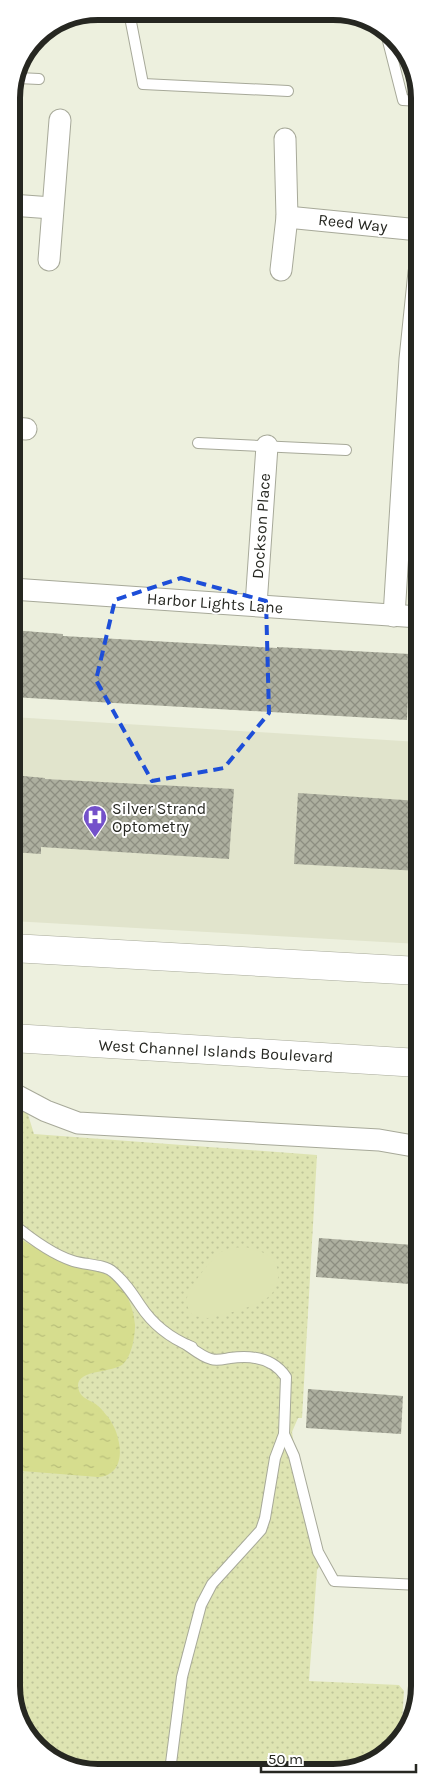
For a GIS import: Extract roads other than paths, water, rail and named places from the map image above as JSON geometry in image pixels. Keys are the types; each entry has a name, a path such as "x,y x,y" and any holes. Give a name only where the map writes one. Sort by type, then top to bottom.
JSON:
{"main road":[{"path":"20,948 411,971"},
{"name":"West Channel Islands Boulevard","path":"20,1038 411,1063"}],"street":[{"path":"49,260 60,120"},
{"path":"281,270 287,217 285,139"},
{"path":"20,206 52,208"},
{"name":"Reed Way","path":"287,217 411,229"},
{"path":"394,616 411,398"},
{"name":"Dockson Place","path":"256,605 267,446"},
{"name":"Harbor Lights Lane","path":"20,590 411,617"},
{"path":"20,1097 46,1111 78,1123 379,1140 411,1146"}],"lane":[{"path":"131,20 143,84 288,91"},
{"path":"389,44 403,100 411,100"},
{"path":"23,78 39,79"},
{"path":"198,443 346,450"},
{"path":"20,1228 60,1255 73,1261 112,1271 130,1290 157,1326 169,1336 211,1359 242,1357 257,1358 270,1362 281,1370 286,1377 284,1434 275,1458 265,1518 261,1530 212,1584 201,1605 182,1677 171,1764"},
{"path":"284,1434 294,1456 318,1552 334,1580 411,1585"}],"water":[{"path":"20,1239 48,1254 110,1275 120,1285 131,1305 135,1325 129,1356 123,1364 86,1375 80,1379 78,1385 80,1393 86,1399 96,1404 108,1417 117,1434 120,1453 115,1469 108,1475 98,1477 20,1470"}],"place":[{"name":"Silver Strand Optometry","path":"95,838"}]}
